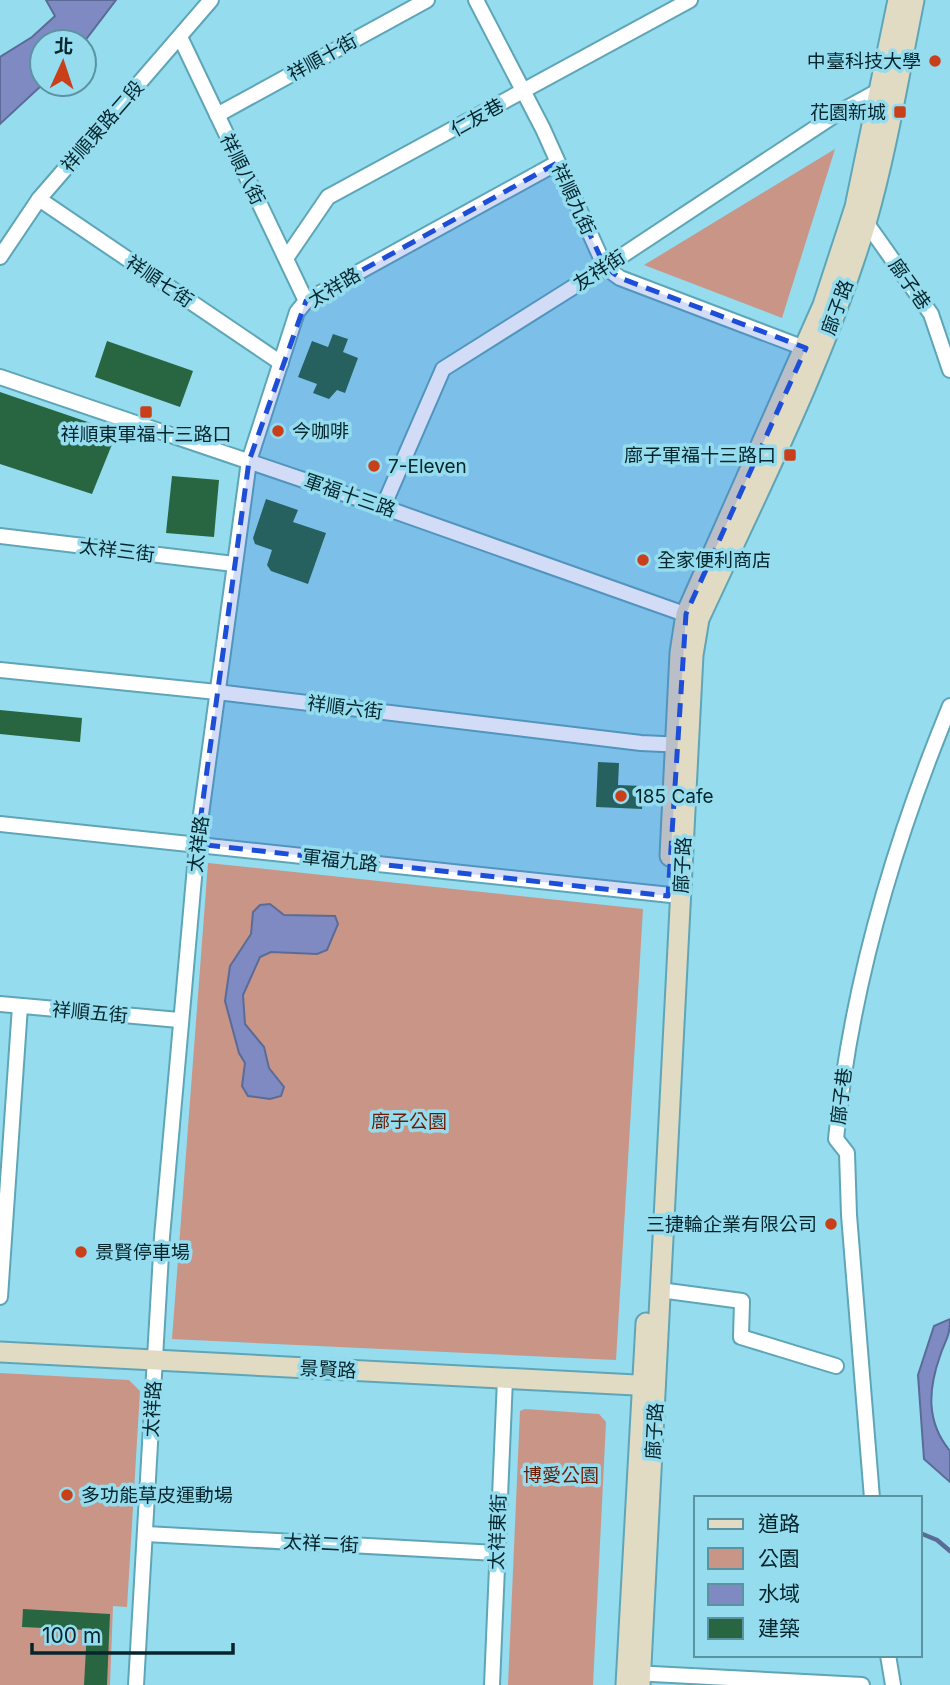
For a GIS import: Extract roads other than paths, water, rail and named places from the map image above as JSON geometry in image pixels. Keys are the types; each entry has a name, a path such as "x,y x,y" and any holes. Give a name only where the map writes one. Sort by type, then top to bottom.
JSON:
{"main road":[{"name":"廍子路","path":"860,214 898,0"},
{"name":"廍子路","path":"634,1679 681,745 693,655 692,616 812,351 860,214 914,0"},
{"name":"廍子路","path":"649,1386 660,1290 674,896"},
{"name":"景賢路","path":"0,1352 649,1386"}],"street":[{"name":"祥順東路二段","path":"0,257 39,198 211,0"},
{"name":"祥順十街","path":"216,115 427,0"},
{"name":"祥順九街","path":"476,0 524,91 605,267"},
{"name":"仁友巷","path":"287,257 328,197 690,0"},
{"name":"祥順八街","path":"180,37 306,301"},
{"name":"友祥街","path":"383,506 443,369 605,267 838,113 880,90"},
{"name":"太祥路","path":"136,1685 179,1020 197,844 249,461 297,312 306,301 557,163"},
{"name":"祥順七街","path":"39,198 281,363"},
{"name":"廍子巷","path":"860,214 932,314 950,370"},
{"path":"605,267 620,278 812,351"},
{"name":"軍福十三路","path":"0,377 383,506 692,616"},
{"name":"太祥三街","path":"0,536 234,564"},
{"name":"祥順六街","path":"0,670 681,745"},
{"name":"廍子巷","path":"872,1496 849,1214 847,1153 836,1139 842,1071 855,1023 874,919 908,823 921,777 950,706"},
{"name":"軍福九路","path":"0,824 674,896"},
{"name":"祥順五街","path":"0,1004 179,1020"},
{"path":"0,1297 4,1171 20,1006"},
{"path":"660,1290 742,1301 741,1337 836,1366"},
{"name":"太祥東街","path":"492,1685 505,1379"},
{"name":"太祥二街","path":"146,1534 496,1553"},
{"path":"888,1657 893,1685"},
{"path":"634,1679 862,1685"}],"water":[{"path":"46,0 116,0 95,28 42,28 55,16"},
{"path":"28,40 28,98 0,124 0,57"},
{"path":"270,904 284,915 335,916 338,924 327,950 317,954 271,952 260,957 243,995 245,1024 264,1047 269,1068 284,1087 281,1096 270,1099 248,1096 242,1086 245,1063 239,1053 225,1001 230,966 251,934 253,912 260,905"},
{"path":"950,1319 948,1335 933,1381 932,1405 937,1429 950,1451 950,1482 924,1459 918,1375 934,1326"}],"waterway":[{"path":"922,1534 937,1540 950,1551"}],"place":[{"name":"中臺科技大學","path":"935,61"},
{"name":"花園新城","path":"900,112"},
{"name":"祥順東軍福十三路口","path":"146,412"},
{"name":"今咖啡","path":"278,431"},
{"name":"廍子軍福十三路口","path":"790,455"},
{"name":"7-Eleven","path":"374,466"},
{"name":"全家便利商店","path":"643,560"},
{"name":"185 Cafe","path":"621,796"},
{"name":"三捷輪企業有限公司","path":"831,1224"},
{"name":"景賢停車場","path":"81,1252"},
{"name":"多功能草皮運動場","path":"67,1495"}],"park label":[{"name":"廍子公園","path":"409,1121"},
{"name":"博愛公園","path":"561,1475"}]}
